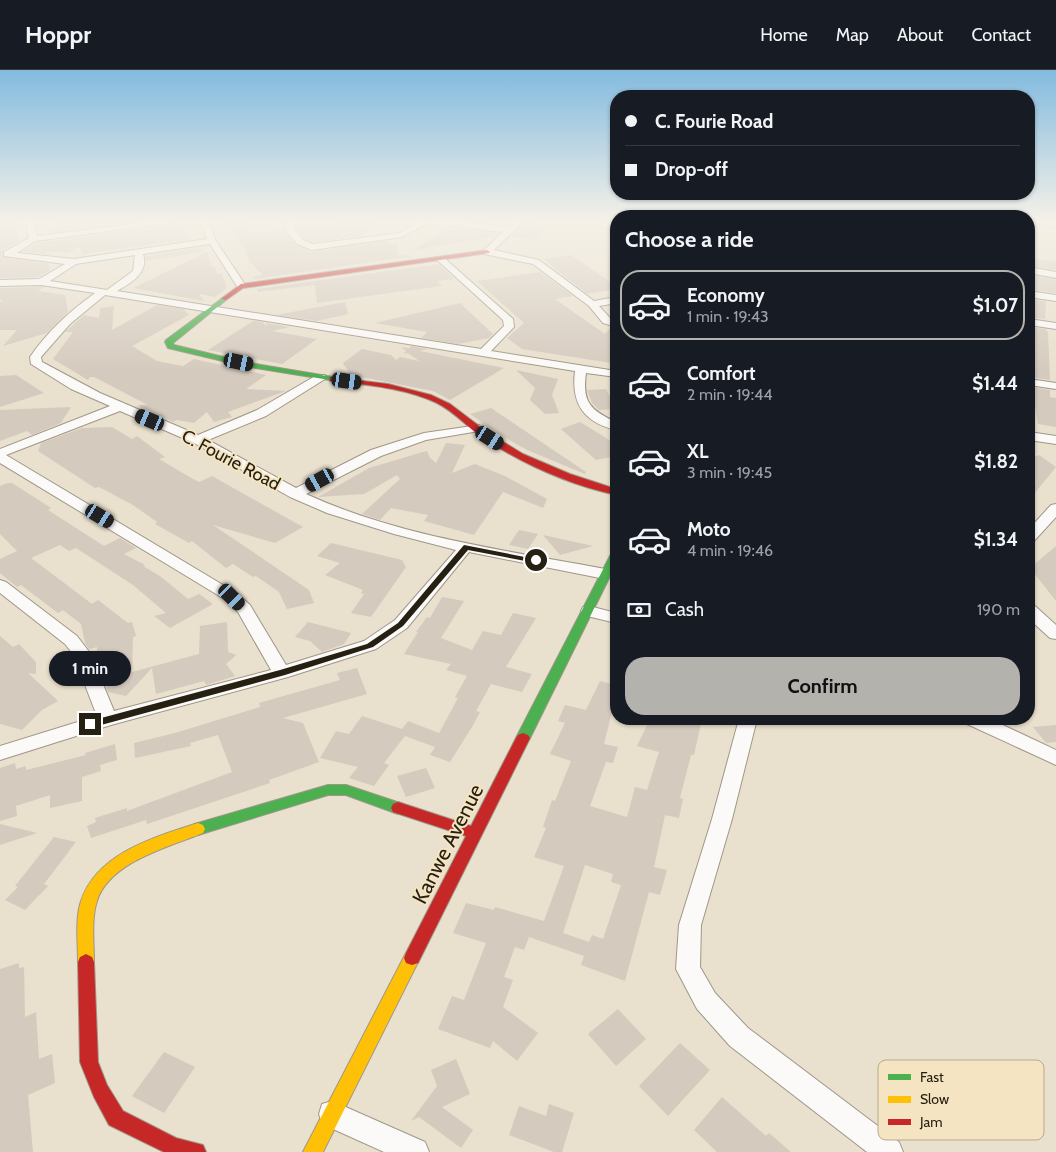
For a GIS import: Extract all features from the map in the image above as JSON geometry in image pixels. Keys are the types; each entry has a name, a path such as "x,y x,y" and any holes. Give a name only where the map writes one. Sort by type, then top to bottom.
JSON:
{"street":[{"path":"41,282 60,270"},
{"path":"106,292 136,275 139,270"},
{"path":"231,270 241,286"},
{"path":"355,270 241,286 169,342 171,346 191,352 321,377 378,385 437,400 464,416 475,428 536,465 570,480 610,490"},
{"path":"453,270 508,319 510,327 483,354"},
{"path":"547,270 592,304 610,322"},
{"path":"1035,271 1056,275"},
{"path":"0,283 41,282 610,373"},
{"name":"C. Fourie Road","path":"106,292 77,310 35,357 37,364 119,407 197,440 294,494 376,524 466,547 605,574"},
{"path":"1035,295 1056,298"},
{"path":"592,304 610,301"},
{"path":"1035,323 1056,326"},
{"path":"581,368 577,390 579,400 591,412 610,423"},
{"path":"197,440 254,418 281,404 321,377"},
{"path":"1035,383 1056,386"},
{"path":"0,453 119,407"},
{"path":"294,494 376,453 424,437 475,428"},
{"path":"1035,437 1056,440"},
{"path":"0,457 232,597 244,609 282,673"},
{"path":"1035,531 1056,508"},
{"path":"0,752 108,719 282,673 370,646 384,638 400,624 466,547"},
{"name":"Kanwe Avenue","path":"313,1152 474,833 589,611 610,565"},
{"path":"0,586 72,640 80,653 108,719"},
{"path":"589,611 610,616"},
{"path":"1035,615 1056,634"},
{"path":"746,725 722,819 690,924 688,969 706,1001 739,1037 889,1152"},
{"path":"987,725 1056,758"},
{"path":"196,1152 174,1148 116,1118 100,1091 89,1062 86,958 89,901 101,877 122,860 216,822 328,790 346,790 474,833"},
{"path":"332,1114 415,1152"}],"building":[{"path":"0,270 49,270 38,277 0,278"},
{"path":"169,270 216,270 217,274 222,274 227,288 215,297 199,294 204,301 133,288"},
{"path":"258,270 313,270 254,279 253,277 263,275"},
{"path":"392,270 445,270 454,279 437,281 442,286 317,303 315,285 258,292 257,289"},
{"path":"557,270 593,270 610,282 610,290 587,294"},
{"path":"540,272 573,296 555,299 605,334 610,328 610,363 522,349 507,338 524,323 477,281"},
{"path":"1035,276 1056,280 1056,293 1035,290"},
{"path":"44,287 38,291 65,295 68,312 47,333 3,346 17,330 0,330 0,303 2,300 0,300 0,288"},
{"path":"1035,300 1046,301 1045,319 1035,318"},
{"path":"345,302 348,314 317,321 276,315"},
{"path":"460,303 493,334 489,338 458,344 421,338 427,332 375,323"},
{"path":"157,305 183,309 189,315 132,346 157,361 183,366 194,359 266,375 246,389 286,391 228,412 232,417 214,422 207,412 194,423 177,420 173,422 138,405 147,405 142,402 94,377 90,377 88,380 53,359 73,332 65,332 84,315 99,318 100,308 114,306 112,330"},
{"path":"253,321 263,322 267,327 266,323 290,327 272,331 317,339 282,364 208,350"},
{"path":"1035,328 1045,329 1048,332 1050,380 1035,378"},
{"path":"411,346 428,349 420,351 504,368 450,400 433,391 351,375 343,363 362,349 391,355 396,360 400,357 419,361 408,353 403,354 406,351 401,347 409,348"},
{"path":"516,370 558,379 552,395 559,413 545,414 530,400 535,388"},
{"path":"16,375 44,393 0,407 0,376"},
{"path":"1035,388 1050,390 1050,397 1056,398 1056,427 1038,424"},
{"path":"606,389 610,397 610,409 599,410 592,403 587,390"},
{"path":"71,407 61,423 32,435 27,431 0,441 0,410"},
{"path":"491,408 586,472 585,474 527,450 470,414"},
{"path":"580,422 610,440 610,457 596,460 561,429"},
{"path":"112,427 132,439 137,436 165,457 159,459 193,479 199,482 212,476 303,527 275,543 213,525 309,590 314,603 287,609 279,592 256,576 253,577 233,564 226,568 192,541 189,543 155,524 157,522 133,505 99,487 95,488 38,451 41,443 82,428"},
{"path":"446,443 465,445 452,473 475,464 505,476 547,499 543,508 503,492 474,535 424,521 428,515 391,508 380,520 362,514 400,479 397,475 364,494 318,497 369,468 423,452 427,451 430,458 436,463"},
{"path":"1039,455 1056,467 1035,493 1035,457"},
{"path":"12,483 51,508 48,510 104,546 120,538 136,548 124,554 145,565 143,566 160,576 188,599 199,594 213,604 170,628 154,616 166,613 133,585 76,548 69,551 60,545 31,558 92,604 98,600 128,623 132,622 136,636 133,637 132,672 199,654 200,626 227,622 228,652 236,655 226,664 235,676 206,685 204,681 156,694 152,668 126,696 108,692 106,687 128,663 98,669 96,663 97,647 89,649 85,643 81,624 63,610 58,613 21,585 17,587 0,573 0,559 17,551 0,534 0,486"},
{"path":"519,530 538,534 528,549 509,545"},
{"path":"543,535 593,546 560,555"},
{"path":"331,543 402,560 406,567 371,617 351,613 364,594 361,593 363,590 325,575 340,563 317,556"},
{"path":"1056,546 1056,601 1035,574 1035,564"},
{"path":"442,597 464,601 441,638 472,650 483,631 501,635 513,613 536,618 506,667 532,674 522,692 491,684 476,711 480,712 450,762 430,755 435,747 405,736 384,763 389,765 374,786 349,778 358,767 320,758 336,731 349,734 362,716 402,729 408,721 439,733 458,698 455,697 467,676 446,670 451,664 404,654 418,632 416,632 427,617 430,618"},
{"path":"308,622 351,633 344,644 322,652 310,641 295,637"},
{"path":"0,636 13,647 19,644 36,662 36,674 28,673 58,701 42,710 22,730 0,724"},
{"path":"357,668 367,694 283,718 303,723 319,762 269,780 270,783 147,824 146,820 91,838 87,826 96,822 95,818 127,808 127,811 232,772 218,735 190,743 191,746 135,758 134,743 175,733 260,707 259,703 340,680 337,673"},
{"path":"600,681 610,684 610,720 604,744 618,747 613,763 606,762 590,806 627,817 635,787 647,790 659,752 637,746 647,725 701,725 694,755 691,755 680,798 683,799 679,818 665,815 654,867 667,870 660,895 649,892 625,981 581,965 584,956 529,937 524,950 515,947 504,977 513,980 503,1007 538,1033 517,1061 493,1041 490,1048 438,1029 452,996 464,1000 486,943 453,933 466,903 494,910 495,907 544,921 564,866 534,857 546,828 543,827 552,800 555,801 571,761 550,754 565,723 558,721 565,705 586,710","holes":["585,865 613,874 611,882 621,885 603,939 592,935 589,942 563,933"]},
{"path":"1056,725 1056,742 1046,743 1033,727"},
{"path":"115,744 117,760 100,765 101,771 82,777 82,801 50,808 50,795 16,806 17,816 0,821 0,768 15,763 16,769 26,766 26,770 86,755 85,753"},
{"path":"426,768 435,788 406,797 397,776"},
{"path":"0,824 37,833 0,845"},
{"path":"54,837 76,842 44,884 48,886 25,910 5,900 18,887 15,886"},
{"path":"19,963 19,968 24,967 25,1017 36,1012 39,1059 52,1054 55,1083 28,1095 33,1152 0,1152 0,969"},
{"path":"618,1009 646,1039 616,1066 588,1034"},
{"path":"680,1043 710,1070 668,1116 639,1086"},
{"path":"164,1052 195,1067 164,1113 132,1096"},
{"path":"456,1059 470,1094 442,1107 473,1130 461,1148 419,1117 411,1121 437,1086 431,1070"},
{"path":"722,1097 766,1136 769,1133 791,1152 717,1152 694,1130"},
{"path":"549,1104 574,1113 562,1152 554,1152 509,1135 519,1106 546,1116"}],"traffic: fast":[{"path":"224,299 169,342 171,346 244,364 333,379"},
{"path":"523,738 610,566"},
{"path":"198,829 328,790 346,790 398,808"}],"traffic: slow":[{"path":"86,962 88,906 96,885 120,862 151,847 198,829"},
{"path":"313,1152 412,958"}],"traffic: jam":[{"path":"224,299 241,286 353,270"},
{"path":"333,379 388,386 415,392 441,402 484,434 520,456 567,476 610,490"},
{"path":"412,958 523,738"},
{"path":"398,808 474,833"},
{"path":"86,962 89,1062 100,1091 116,1118 174,1147 196,1152"}],"route":[{"path":"90,724 282,673 370,646 384,638 400,624 466,547 536,560"}]}
